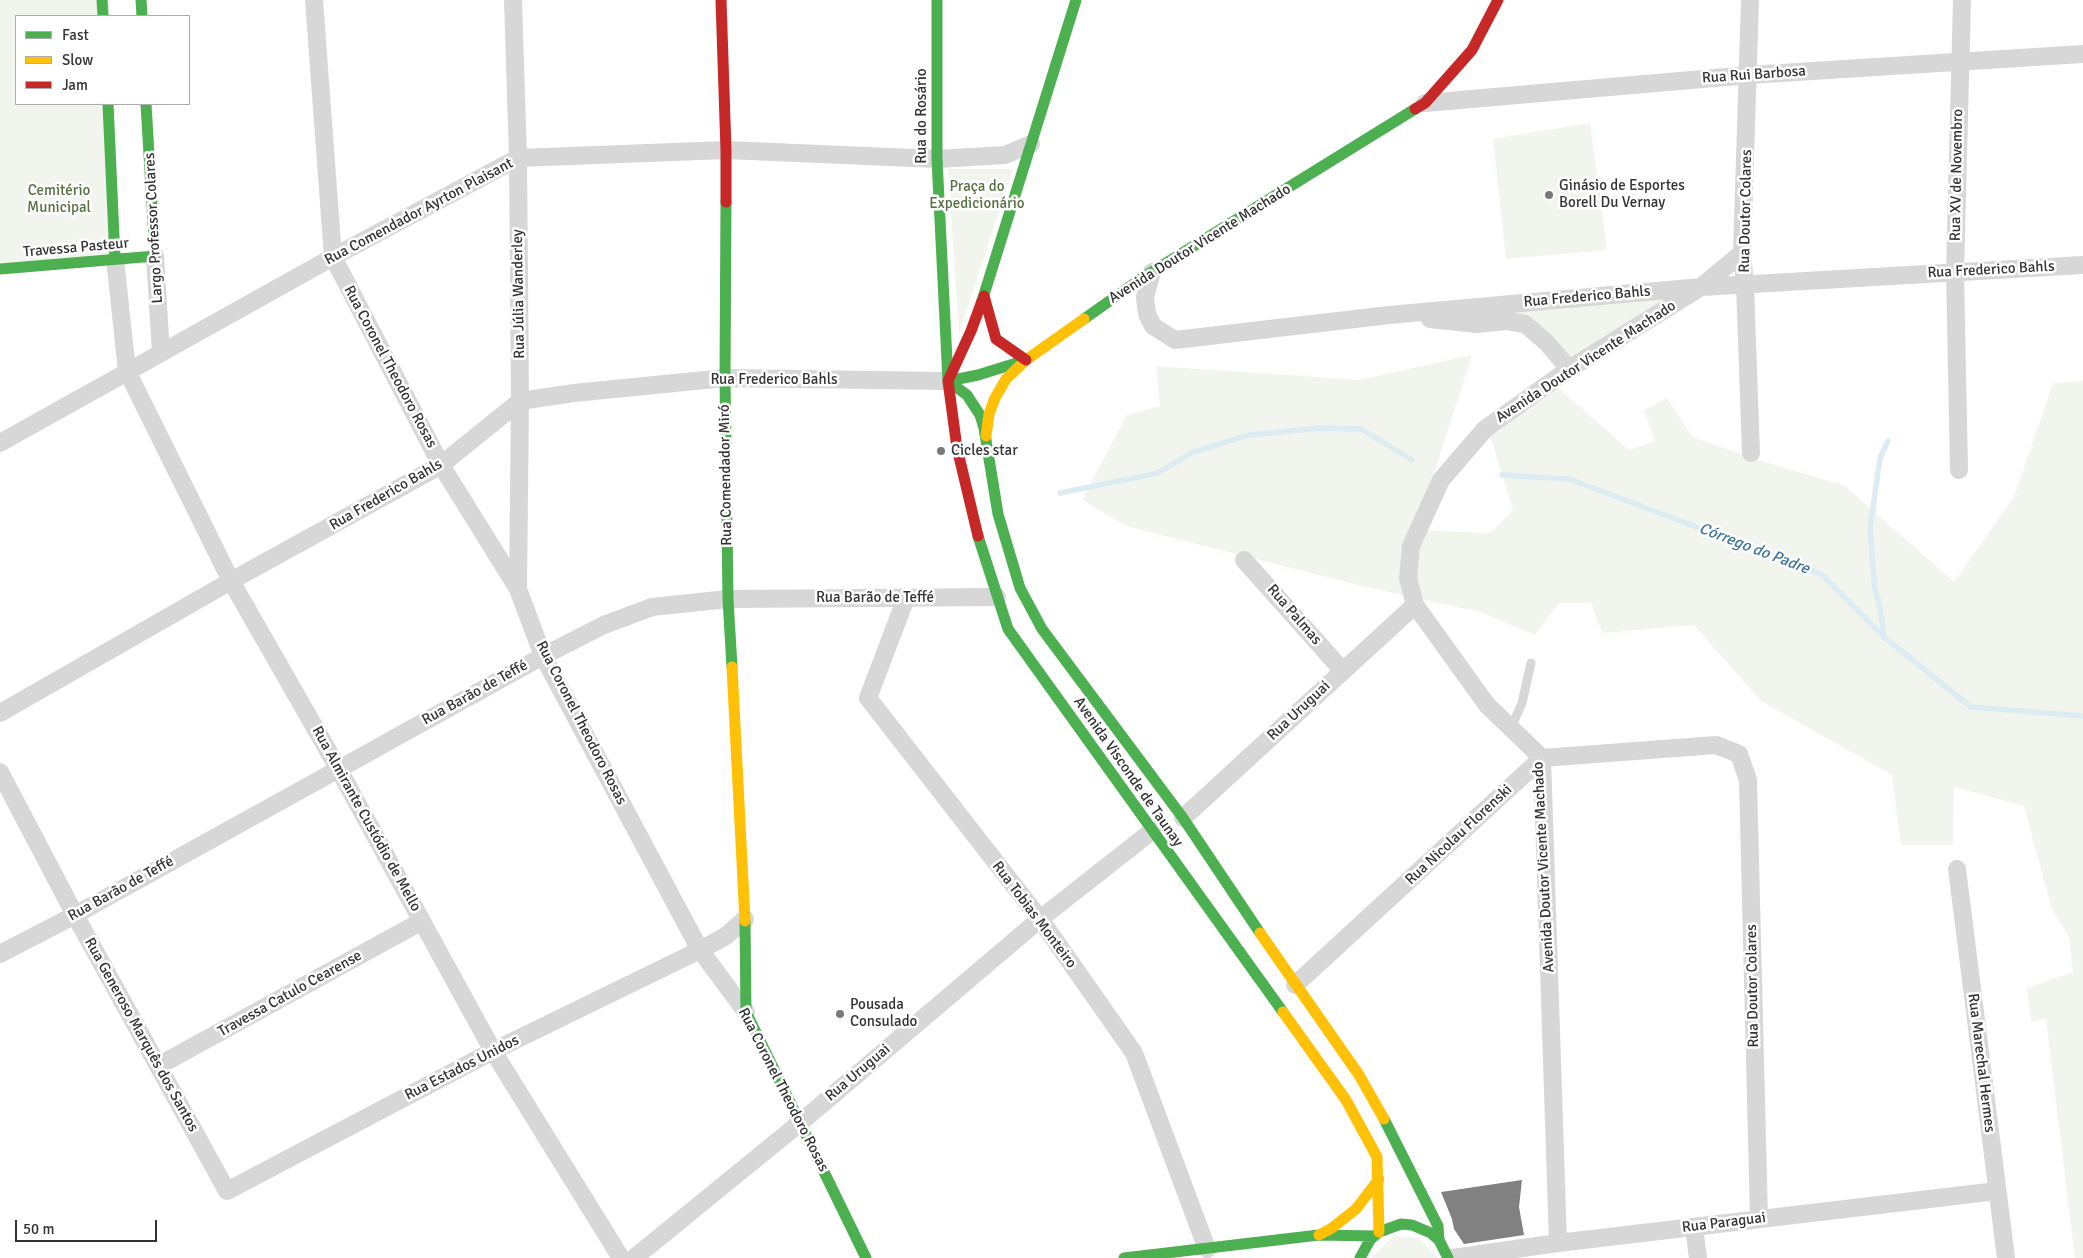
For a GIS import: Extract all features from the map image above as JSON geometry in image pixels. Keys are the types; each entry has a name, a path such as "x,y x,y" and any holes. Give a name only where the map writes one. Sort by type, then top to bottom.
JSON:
{"main road":[{"path":"103,15 104,0"},
{"path":"141,0 142,15"},
{"name":"Rua Comendador Miró","path":"721,0 726,150 725,378 728,599 746,919 746,1012"},
{"name":"Rua do Rosário","path":"937,0 937,159 948,381"},
{"path":"948,381 984,296 1076,0"},
{"name":"Avenida Doutor Vicente Machado","path":"986,440 989,414 995,398 1006,379 1026,360 1152,272 1426,103 1472,50 1498,0"},
{"path":"108,105 115,259"},
{"name":"Largo Professor Colares","path":"147,108 155,256"},
{"name":"Travessa Pasteur","path":"0,269 155,256"},
{"path":"984,296 996,339 1026,360"},
{"path":"948,381 978,376 1026,360"},
{"path":"948,381 967,395 974,404 980,415 986,440"},
{"name":"Avenida Visconde de Taunay","path":"948,381 957,448 982,551 1008,629 1346,1100 1377,1157 1380,1179 1376,1234"},
{"name":"Avenida Visconde de Taunay","path":"986,440 998,514 1020,588 1042,629 1183,818 1295,986 1359,1075 1397,1142 1438,1226 1439,1240 1450,1258"},
{"name":"Rua Coronel Theodoro Rosas","path":"746,1012 866,1258"},
{"path":"1319,1235 1339,1224 1356,1210 1380,1179"},
{"path":"1360,1258 1363,1250 1376,1234 1389,1227 1412,1225 1431,1233 1439,1240"},
{"path":"1124,1258 1319,1235 1376,1234"}],"street":[{"name":"Rua Coronel Theodoro Rosas","path":"314,0 332,258 441,465 518,589 543,656 700,950 746,1012"},
{"name":"Rua Júlia Wanderley","path":"513,0 518,158 520,401 518,589"},
{"name":"Rua Doutor Colares","path":"1750,0 1742,253 1745,285 1751,452"},
{"name":"Rua XV de Novembro","path":"1959,470 1955,272 1962,0"},
{"name":"Rua Rui Barbosa","path":"1426,103 1749,75 2083,54"},
{"name":"Rua Comendador Ayrton Plaisant","path":"0,443 128,370 518,158 726,150 937,159 1005,154 1031,144"},
{"name":"Avenida Doutor Vicente Machado","path":"1558,1243 1542,758 1487,705 1415,605 1408,578 1411,546 1441,480 1485,429 1569,369 1701,287 1742,253"},
{"name":"Largo Professor Colares","path":"155,256 161,353"},
{"path":"115,259 128,370"},
{"name":"Rua Frederico Bahls","path":"1152,272 1145,297 1147,314 1154,326 1175,340 1389,315 1701,287 2083,265"},
{"path":"1389,315 1477,324 1507,321 1525,324 1547,343 1569,369"},
{"name":"Rua Almirante Custódio de Mello","path":"128,370 232,581 338,768 494,1051 621,1258"},
{"name":"Rua Frederico Bahls","path":"0,713 441,465 520,401 574,393 725,378 948,381"},
{"name":"Rua Palmas","path":"1244,560 1343,671"},
{"name":"Rua Barão de Teffé","path":"0,954 75,915 338,768 604,624 652,607 728,599 997,597"},
{"name":"Rua Tobias Monteiro","path":"906,598 868,698 1040,919 1134,1052 1207,1249"},
{"name":"Rua Uruguai","path":"1183,818 1415,605"},
{"name":"Rua Doutor Colares","path":"1542,758 1716,745 1739,754 1748,780 1759,1219"},
{"name":"Rua Nicolau Florenski","path":"1295,986 1542,758"},
{"name":"Rua Generoso Marquês dos Santos","path":"0,772 75,915 227,1191"},
{"name":"Rua Uruguai","path":"634,1258 801,1122 1040,919 1152,831"},
{"name":"Rua Marechal Hermes","path":"1957,869 2006,1258"},
{"path":"700,950 726,936 746,919"},
{"name":"Travessa Catulo Cearense","path":"158,1066 422,921"},
{"name":"Rua Estados Unidos","path":"227,1191 494,1051 700,950"},
{"name":"Rua Paraguai","path":"1450,1258 1526,1253 1558,1243 1998,1191"},
{"path":"1694,1227 1698,1258"}],"lane":[{"path":"1511,728 1522,703 1531,663"}],"green space":[{"name":"Cemitério Municipal","path":"0,0 110,0 111,15 15,15 15,105 114,105 120,254 0,265"},
{"name":"Ginásio de Esportes Borell Du Vernay","path":"1590,123 1607,250 1506,259 1493,139"},
{"name":"Praça do Expedicionário","path":"948,169 1013,169 959,333"},
{"path":"1665,298 1578,356 1573,357 1568,356 1545,332 1467,311"},
{"path":"1472,355 1416,530 1490,533 1513,510 1489,432 1556,386 1629,450 1655,441 1644,410 1667,398 1693,437 1749,457 1845,486 1954,582 2014,497 2053,383 2083,381 2083,1258 2075,1258 2046,1019 2031,1022 2027,988 2073,972 2069,936 2052,910 2024,806 1954,787 1953,845 1901,845 1892,775 1761,701 1694,625 1602,633 1591,603 1559,603 1535,635 1480,612 1366,587 1126,526 1082,500 1127,415 1160,406 1156,366 1359,380"},
{"path":"1394,1236 1419,1238 1438,1258 1371,1258"}],"building":[{"path":"1522,1180 1519,1207 1524,1235 1464,1244 1454,1229 1441,1192"}],"waterway":[{"name":"Córrego do Padre","path":"1060,493 1158,473 1193,452 1249,435 1320,428 1361,429 1412,460"},
{"path":"1884,637 1880,607 1875,589 1870,529 1880,458 1888,441"},
{"name":"Córrego do Padre","path":"1502,475 1569,479 1821,574 1884,637 1971,707 2083,716"}],"traffic: fast":[{"path":"102,0 103,15"},
{"path":"141,0 142,15"},
{"path":"937,0 937,159 948,381"},
{"path":"982,301 1076,0"},
{"path":"108,105 115,259"},
{"path":"0,269 155,256 146,105"},
{"path":"1084,319 1142,278 1415,109"},
{"path":"726,202 725,378 728,599 732,667"},
{"path":"948,381 978,375 1023,361"},
{"path":"948,381 967,395 980,415 984,428 998,514 1020,588 1042,629 1183,818 1260,933"},
{"path":"978,536 1008,629 1283,1012"},
{"path":"745,921 746,1012 866,1258"},
{"path":"1384,1119 1438,1226 1439,1240"},
{"path":"1360,1258 1370,1240 1379,1232 1401,1224 1412,1225 1431,1233 1439,1240 1448,1258"},
{"path":"1124,1258 1319,1235 1374,1236"}],"traffic: slow":[{"path":"986,436 989,414 995,398 1006,379 1026,360 1084,319"},
{"path":"732,667 745,921"},
{"path":"1260,933 1359,1075 1384,1119"},
{"path":"1283,1012 1346,1100 1377,1157 1379,1232"},
{"path":"1319,1235 1332,1228 1356,1209 1379,1179"}],"traffic: jam":[{"path":"721,0 726,202"},
{"path":"1415,109 1425,103 1472,50 1498,0"},
{"path":"984,296 996,339 1026,360"},
{"path":"978,536 957,448 948,381 971,331 982,301"}],"place":[{"name":"Ginásio de Esportes Borell Du Vernay","path":"1549,195"},
{"name":"Cicles star","path":"941,451"},
{"name":"Pousada Consulado","path":"840,1014"}]}
